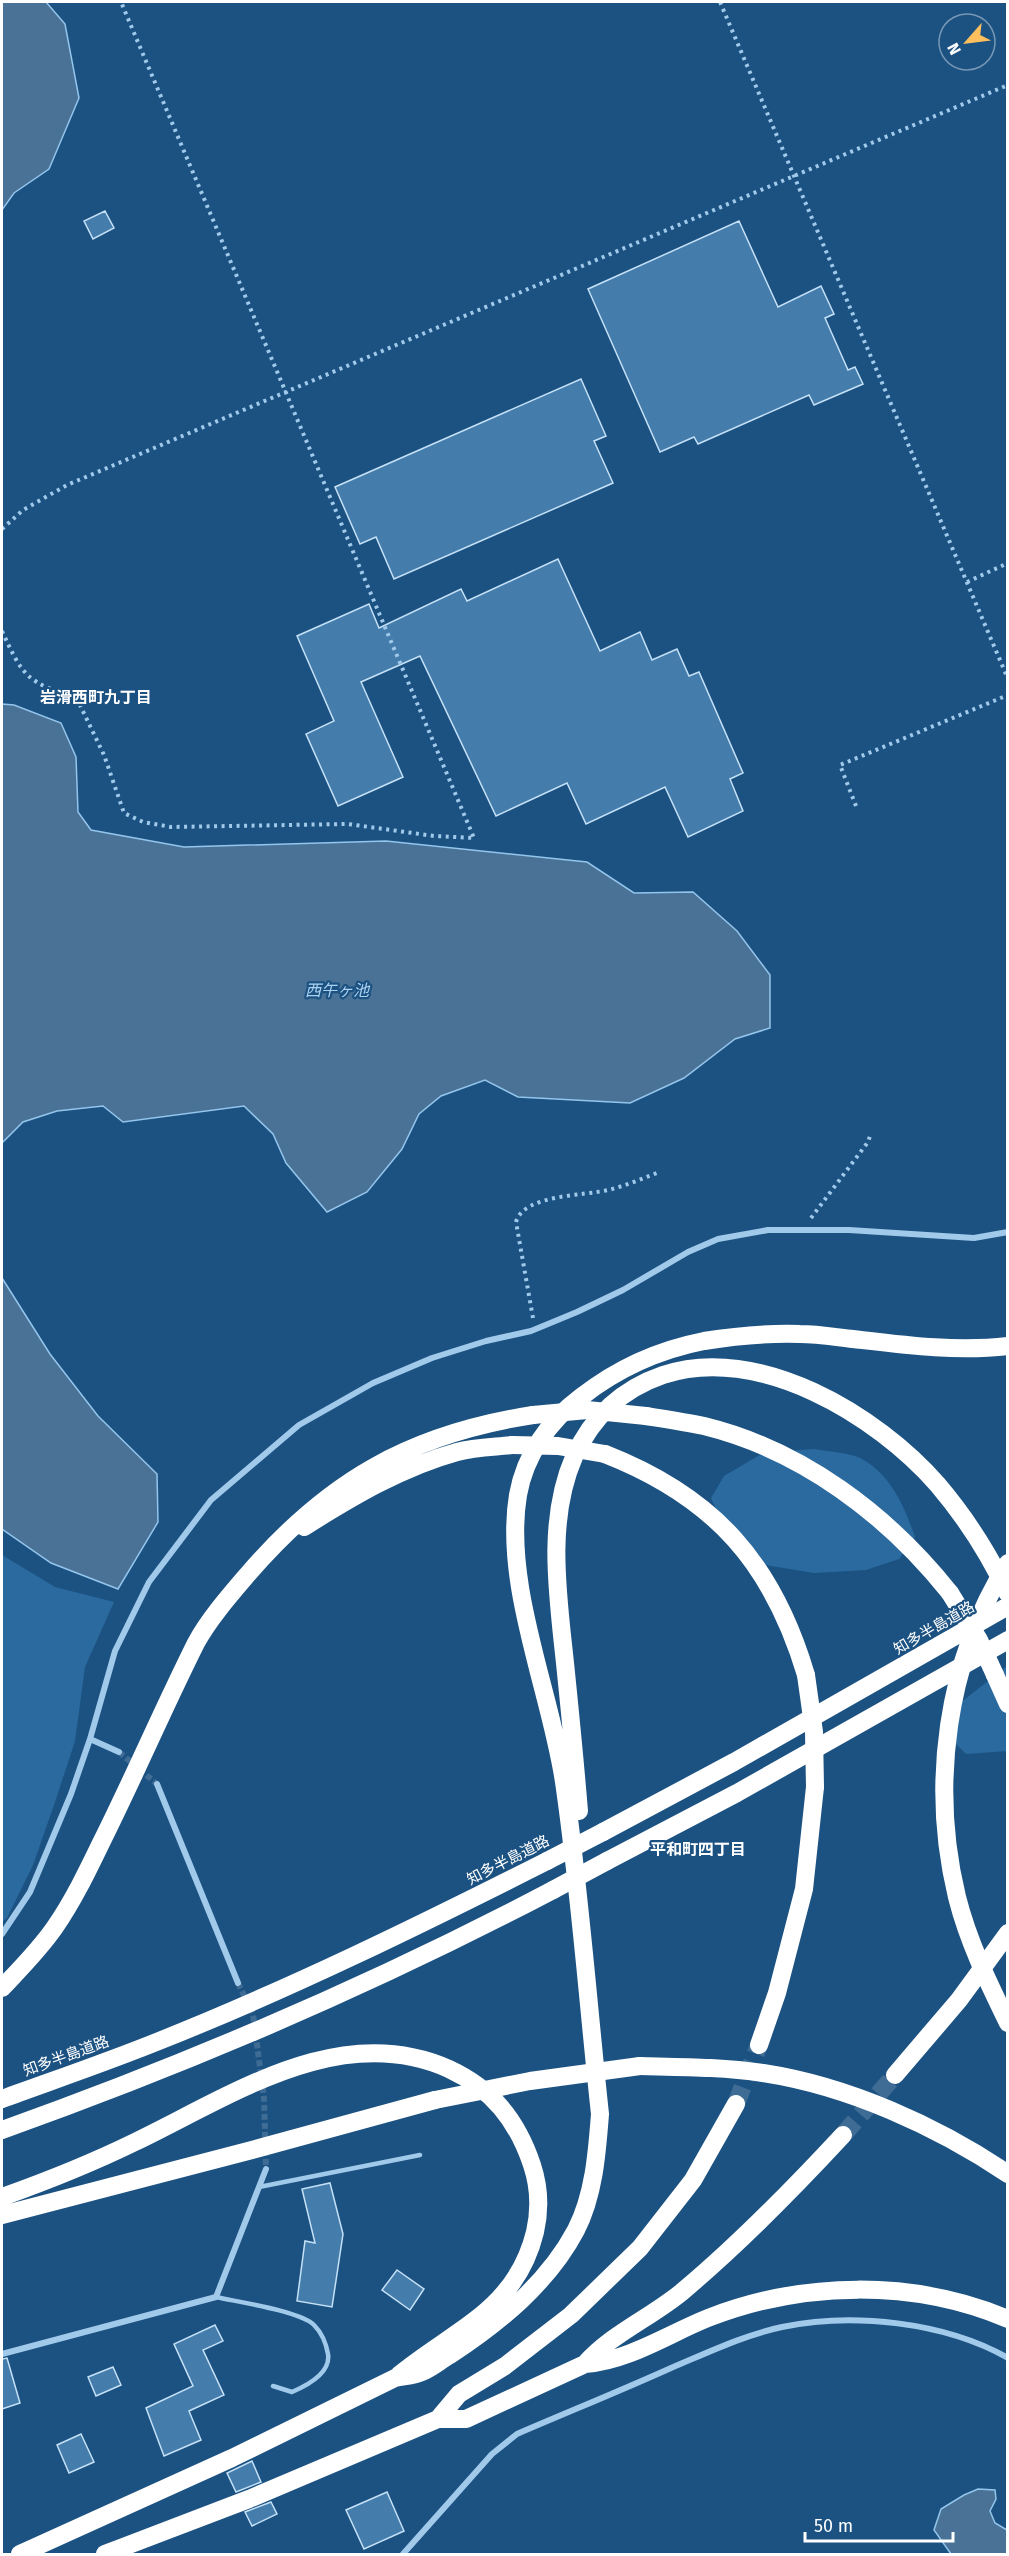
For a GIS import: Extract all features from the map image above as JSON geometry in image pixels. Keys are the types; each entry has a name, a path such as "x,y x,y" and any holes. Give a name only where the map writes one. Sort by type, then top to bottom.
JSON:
{"highway":[{"path":"395,2378 422,2372 466,2345 502,2317 531,2290 557,2261 577,2229 587,2201 597,2159 600,2114 564,1780 548,1702 526,1616 516,1532 518,1495 527,1464 545,1431 573,1403 602,1380 633,1363 672,1349 705,1341 800,1334 936,1347 1008,1346"},
{"path":"579,1910 586,1890 560,1608 557,1534 561,1504 574,1458 596,1419 614,1401 651,1379 694,1368 723,1367 746,1370 803,1387 868,1424 903,1451 937,1483 1000,1564 1008,1594"},
{"path":"2,1988 55,1927 80,1884 123,1799 197,1641 231,1594 270,1549 311,1509 350,1481 428,1440 467,1428 532,1415 587,1410 646,1416 705,1426 750,1442 829,1481 902,1539 930,1568 950,1593 979,1640 1008,1704"},
{"path":"270,1549 376,1485 419,1465 459,1452 512,1445 558,1446 605,1454 630,1463 677,1489 720,1523 756,1563 784,1612 806,1675 814,1732 815,1787 804,1889 777,1993 759,2044"},
{"path":"1000,1564 969,1646 956,1692 950,1723 944,1787 945,1825 957,1897 978,1959 1008,2023"},
{"name":"知多半島道路","path":"2,2099 159,2041 274,1992 418,1926 603,1832 1008,1606"},
{"path":"2,2130 85,2100 331,1997 472,1933 875,1716 1008,1640"},
{"path":"895,2075 959,2000 1008,1933"},
{"path":"2,2197 104,2157 234,2091 271,2075 308,2063 341,2056 372,2053 403,2055 432,2061 454,2071 495,2098 514,2124 532,2165 538,2196 537,2223 530,2254 511,2287 487,2311 395,2378 221,2463 20,2554"},
{"path":"2,2215 435,2100 530,2081 640,2066 765,2073 857,2098 938,2132 1008,2174"},
{"path":"438,2419 459,2394 505,2366 571,2315 640,2248 693,2180 735,2104"},
{"path":"585,2364 597,2351 648,2317 717,2262 767,2215 843,2136"},
{"path":"105,2554 249,2499 438,2419 466,2419 585,2364 605,2363 710,2318 766,2300 821,2291 880,2290 939,2297 1008,2319"}],"street":[{"path":"2,1934 30,1892 71,1794 90,1739 115,1651 149,1582 212,1500 299,1425 373,1383 432,1358 486,1341 537,1329 623,1290 688,1252 718,1239 768,1230 974,1238 1008,1232"},
{"path":"90,1739 119,1752"},
{"path":"157,1784 238,1983"},
{"path":"2,2354 216,2297 266,2169"},
{"path":"403,2554 492,2454 517,2434 724,2346 781,2327 829,2320 892,2323 950,2333 1008,2358"}],"lane":[{"path":"258,2187 420,2155"},
{"path":"216,2297 299,2316 314,2324 326,2341 328,2359 321,2373 308,2385 292,2392 273,2386"}],"path":[{"path":"2,631 18,665 37,684 76,699 104,755 124,813 143,822 171,827 348,824 434,836 474,838 121,2"},
{"path":"720,2 1008,679"},
{"path":"2,529 23,510 67,485 794,174 1008,85"},
{"path":"967,582 1008,563"},
{"path":"856,806 840,765 1008,695"},
{"path":"809,1230 811,1218 868,1142 870,1136"},
{"path":"537,1329 529,1304 516,1222 518,1214 526,1208 549,1199 608,1190 657,1173"}],"shaded area":[{"path":"814,1449 860,1458 871,1465 888,1482 901,1503 915,1537 899,1559 866,1570 814,1573 765,1565 729,1538 711,1498 724,1476 763,1453"},
{"path":"2,1555 55,1587 114,1602 85,1667 75,1741 33,1865 7,1918 2,1922"},
{"path":"1007,1666 1007,1751 966,1754 948,1736 950,1711"}],"water":[{"path":"2,2 46,2 65,24 79,98 49,169 14,193 2,210"},
{"name":"西午ヶ池","path":"2,704 14,705 61,723 76,757 78,812 91,830 184,847 386,841 587,862 634,893 693,892 737,931 770,975 770,1028 735,1039 684,1078 630,1103 518,1097 485,1080 441,1096 419,1114 402,1149 367,1192 327,1212 286,1163 273,1134 244,1106 123,1122 103,1106 57,1111 23,1122 2,1143"},
{"path":"2,1278 50,1354 98,1416 157,1474 158,1522 118,1589 51,1563 2,1529"},
{"path":"978,2489 995,2490 996,2499 990,2511 995,2523 1007,2530 1007,2554 951,2554 934,2530 941,2509"}],"building":[{"path":"105,211 114,228 93,239 84,221"},
{"path":"739,221 778,307 821,286 834,314 825,318 848,370 855,367 863,384 814,405 809,395 698,444 694,437 660,452 588,289"},
{"path":"581,379 606,436 594,441 613,483 394,579 376,537 360,544 335,487"},
{"path":"558,559 600,651 640,632 652,660 677,649 689,676 699,672 743,773 730,779 743,811 688,837 665,787 586,824 567,783 496,816 420,656 361,682 403,777 338,806 306,734 334,721 297,636 369,604 379,628 461,589 467,601"},
{"path":"330,2183 343,2234 332,2307 297,2301 305,2241 315,2243 302,2189"},
{"path":"397,2270 424,2289 410,2310 382,2290"},
{"path":"215,2325 223,2341 203,2350 224,2395 189,2411 201,2440 164,2456 146,2408 193,2386 174,2344"},
{"path":"7,2358 20,2403 2,2409 2,2359"},
{"path":"113,2367 121,2385 96,2396 88,2377"},
{"path":"81,2434 94,2462 69,2473 57,2445"},
{"path":"252,2461 261,2482 236,2492 227,2473"},
{"path":"387,2492 404,2531 364,2549 346,2510"},
{"path":"271,2502 277,2514 252,2526 245,2512"}],"tunnel":[{"path":"119,1752 157,1784"},
{"path":"238,1983 253,2014 264,2098 266,2169"},
{"path":"736,2104 759,2045"},
{"path":"843,2135 895,2075"}],"district":[{"name":"岩滑西町九丁目","path":"96,697"},
{"name":"平和町四丁目","path":"698,1849"}]}
